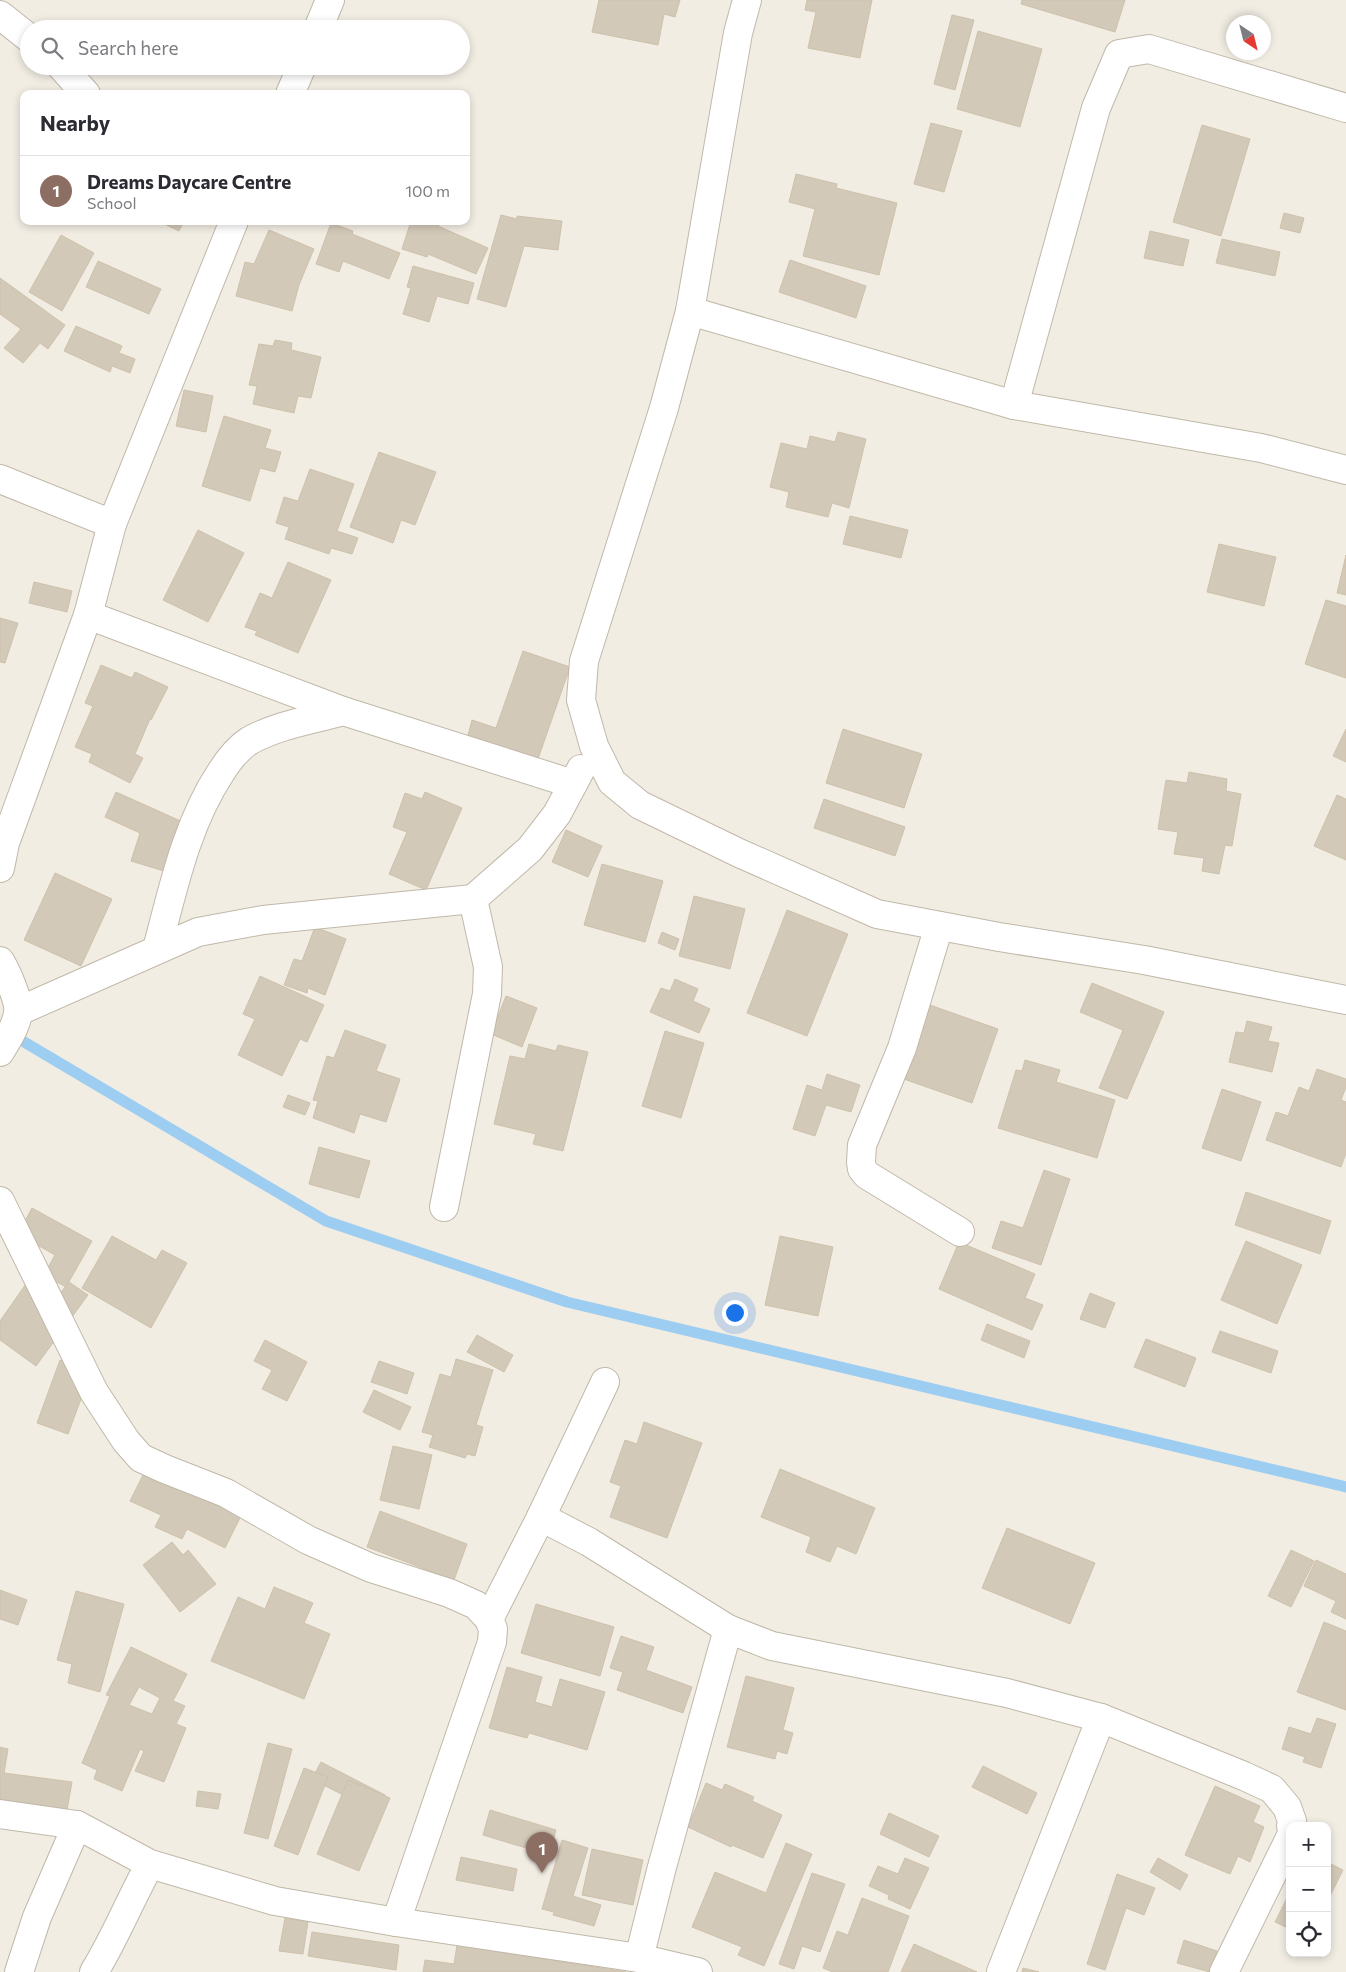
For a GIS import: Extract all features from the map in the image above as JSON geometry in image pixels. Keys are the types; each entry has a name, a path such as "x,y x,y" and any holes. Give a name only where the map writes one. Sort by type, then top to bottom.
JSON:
{"street":[{"path":"322,20 330,0"},
{"path":"747,0 738,33 690,311 664,408 584,661 581,700 594,746 612,782 640,805 739,853 877,914 999,937 1144,960 1346,1000"},
{"path":"0,15 20,31"},
{"path":"1014,405 1096,108 1119,54 1149,49 1346,108"},
{"path":"68,75 82,90"},
{"path":"292,90 298,75"},
{"path":"0,868 5,843 88,615 112,524 232,225"},
{"path":"690,311 1014,405 1261,448 1346,470"},
{"path":"0,479 112,524"},
{"path":"88,615 343,711 573,784"},
{"path":"157,950 188,837 206,794 226,764 248,742 267,732 343,711"},
{"path":"19,1011 198,932 230,925 473,898 530,849 556,814 594,746"},
{"path":"444,1208 487,994 488,967 473,898"},
{"path":"939,926 902,1048 862,1145 861,1162 862,1169 867,1175 960,1232"},
{"path":"0,961 9,975 19,1011 11,1034 0,1052"},
{"path":"0,1201 94,1392 126,1441 141,1458 226,1493 308,1540 370,1568 448,1593 476,1605 490,1618 493,1629 492,1642 396,1922"},
{"path":"490,1618 541,1517 605,1382"},
{"path":"541,1517 589,1542 728,1629 780,1648 1007,1693 1101,1718 1272,1789 1287,1807 1292,1822"},
{"path":"639,1958 662,1867 728,1629"},
{"path":"1001,1972 1101,1718"},
{"path":"0,1814 77,1826 150,1864 275,1901 396,1922 639,1958 698,1972"},
{"path":"19,1972 37,1916 77,1826"},
{"path":"1224,1972 1286,1846"},
{"path":"94,1972 111,1945 131,1899 150,1864"}],"building":[{"path":"599,0 680,0 675,17 664,14 658,45 592,32"},
{"path":"807,0 872,0 860,58 808,48 816,12 805,10"},
{"path":"1022,0 1125,0 1115,32 1021,4"},
{"path":"952,15 974,20 955,90 934,84"},
{"path":"978,31 1042,49 1020,127 957,109"},
{"path":"931,123 962,131 944,192 914,184"},
{"path":"1202,125 1250,139 1221,236 1173,222"},
{"path":"796,174 837,184 836,188 897,203 879,275 803,256 815,209 789,202"},
{"path":"1284,213 1304,218 1300,233 1280,228"},
{"path":"501,215 517,219 517,216 562,221 558,250 524,246 506,307 477,299"},
{"path":"166,225 182,225 179,231"},
{"path":"330,225 336,225 353,231 352,234 400,253 389,279 343,261 339,272 316,264"},
{"path":"410,225 438,225 488,248 476,274 428,254 427,257 402,249"},
{"path":"269,230 314,249 299,285 292,311 236,296 245,262 254,264"},
{"path":"1150,231 1189,240 1183,266 1144,258"},
{"path":"61,235 94,253 62,311 29,292"},
{"path":"1222,239 1280,252 1275,276 1216,263"},
{"path":"790,260 866,286 856,318 779,292"},
{"path":"98,261 161,289 149,314 86,287"},
{"path":"413,266 474,283 468,304 437,296 429,322 403,314 411,288 407,287"},
{"path":"0,278 65,325 48,349 40,343 23,363 4,348 21,329 0,314"},
{"path":"76,326 122,346 119,353 135,359 130,373 112,366 110,372 64,351"},
{"path":"275,340 292,343 291,350 321,357 311,398 298,396 294,413 253,404 257,386 249,385 259,344 273,346"},
{"path":"184,390 213,396 206,432 176,426"},
{"path":"224,416 271,430 265,448 281,452 275,472 260,468 250,501 202,486"},
{"path":"838,432 866,439 849,508 832,503 828,517 786,507 789,492 770,487 781,443 807,449 810,436 835,442"},
{"path":"379,452 436,472 415,525 401,520 393,543 350,527"},
{"path":"310,469 354,484 337,531 358,538 352,554 331,548 329,554 285,539 289,527 276,523 284,497 298,501"},
{"path":"850,516 908,530 901,558 843,544"},
{"path":"198,530 244,553 208,622 163,600"},
{"path":"1219,544 1276,557 1264,606 1207,592"},
{"path":"1346,555 1346,595 1337,593"},
{"path":"288,562 331,580 298,653 255,635 257,631 245,627 260,593 272,598"},
{"path":"34,582 72,591 67,612 29,603"},
{"path":"1326,600 1346,606 1346,678 1305,664"},
{"path":"0,618 18,623 5,663 0,662"},
{"path":"523,651 570,667 538,759 468,735 472,720 496,728"},
{"path":"101,665 132,678 135,672 168,687 150,719 135,754 143,758 130,783 89,762 92,754 75,747 93,706 85,703"},
{"path":"843,729 922,754 904,808 826,783"},
{"path":"1346,729 1346,762 1333,756"},
{"path":"1189,772 1227,779 1226,791 1241,794 1232,846 1225,845 1219,874 1202,871 1204,858 1174,854 1178,832 1158,829 1166,780 1187,783"},
{"path":"116,792 185,823 174,848 171,847 164,871 131,861 140,833 105,817"},
{"path":"425,792 462,808 426,890 389,874 407,832 393,827 405,793 422,799"},
{"path":"1337,795 1346,799 1346,860 1314,846"},
{"path":"824,799 905,827 895,856 814,828"},
{"path":"566,830 602,846 588,877 552,862"},
{"path":"602,864 663,881 645,942 584,925"},
{"path":"55,873 112,899 81,966 24,940"},
{"path":"694,896 745,909 730,969 679,956"},
{"path":"787,910 848,934 807,1036 747,1013"},
{"path":"315,927 346,939 325,995 308,988 307,993 284,985 294,959 302,961"},
{"path":"662,932 679,939 675,950 658,943"},
{"path":"260,976 324,1005 307,1042 300,1039 282,1076 238,1055 255,1019 243,1014"},
{"path":"675,979 698,989 693,1001 710,1009 699,1033 650,1012 661,988 670,991"},
{"path":"1092,983 1164,1012 1127,1099 1099,1088 1123,1030 1080,1012"},
{"path":"506,996 537,1008 522,1047 491,1034"},
{"path":"927,1004 998,1029 972,1103 901,1078"},
{"path":"1247,1021 1272,1027 1268,1041 1279,1043 1272,1072 1229,1062 1236,1032 1244,1033"},
{"path":"345,1030 386,1045 376,1071 400,1079 386,1122 360,1114 354,1133 313,1118 318,1101 313,1100 327,1056 334,1058"},
{"path":"665,1031 704,1043 681,1118 642,1106"},
{"path":"529,1044 556,1051 558,1045 588,1052 563,1151 533,1144 536,1134 494,1124 510,1056 525,1059"},
{"path":"1025,1060 1060,1070 1056,1082 1115,1100 1097,1158 998,1128 1016,1070 1022,1071"},
{"path":"1317,1069 1346,1079 1346,1087 1341,1100 1346,1102 1346,1153 1341,1167 1266,1140 1276,1112 1288,1116 1299,1087 1309,1091"},
{"path":"827,1074 860,1085 851,1112 826,1105 815,1136 793,1129 807,1085 822,1090"},
{"path":"1222,1089 1261,1102 1241,1161 1202,1148"},
{"path":"288,1095 310,1103 305,1115 283,1107"},
{"path":"319,1147 370,1161 359,1198 309,1184"},
{"path":"1044,1170 1070,1179 1041,1265 992,1248 1001,1221 1023,1228"},
{"path":"1246,1192 1331,1221 1320,1254 1235,1225"},
{"path":"32,1208 92,1241 66,1287 44,1275 55,1255 18,1234"},
{"path":"112,1236 156,1260 162,1250 187,1263 151,1328 82,1288"},
{"path":"780,1236 833,1247 818,1316 765,1305"},
{"path":"1246,1241 1302,1265 1277,1324 1221,1300"},
{"path":"959,1242 1035,1274 1025,1298 1043,1305 1032,1330 939,1289"},
{"path":"28,1281 55,1300 69,1282 88,1295 36,1366 0,1340 0,1321"},
{"path":"1090,1293 1115,1303 1105,1328 1080,1319"},
{"path":"987,1324 1030,1341 1024,1358 981,1340"},
{"path":"1220,1331 1278,1351 1271,1373 1212,1352"},
{"path":"477,1335 513,1355 504,1372 467,1352"},
{"path":"1146,1339 1196,1358 1185,1387 1134,1367"},
{"path":"265,1340 307,1362 287,1401 262,1389 272,1370 254,1361"},
{"path":"456,1359 493,1370 476,1425 483,1427 475,1456 467,1454 465,1458 429,1447 433,1435 422,1432 440,1374 451,1377"},
{"path":"60,1360 91,1372 68,1434 37,1423"},
{"path":"379,1361 414,1373 407,1394 371,1382"},
{"path":"374,1390 411,1407 400,1430 363,1412"},
{"path":"644,1422 702,1443 667,1538 610,1517 621,1486 610,1482 625,1440 637,1444"},
{"path":"393,1446 432,1455 419,1509 380,1500"},
{"path":"780,1469 875,1508 856,1554 837,1546 830,1562 806,1552 811,1537 761,1517"},
{"path":"145,1471 241,1516 225,1548 187,1529 182,1539 155,1527 161,1515 130,1501"},
{"path":"380,1511 467,1544 454,1580 367,1547"},
{"path":"1007,1528 1095,1563 1070,1624 982,1588"},
{"path":"172,1542 183,1555 188,1550 216,1584 180,1612 143,1565"},
{"path":"1291,1550 1314,1561 1291,1607 1268,1596"},
{"path":"1316,1560 1346,1574 1346,1619 1331,1612 1336,1601 1304,1586"},
{"path":"274,1587 313,1603 304,1623 330,1634 304,1699 211,1661 238,1597 265,1609"},
{"path":"0,1590 27,1600 18,1625 0,1619"},
{"path":"76,1591 124,1604 100,1692 68,1683 72,1664 57,1660"},
{"path":"536,1604 614,1627 600,1676 521,1653"},
{"path":"1324,1622 1346,1631 1346,1710 1297,1692"},
{"path":"621,1636 654,1647 646,1670 692,1687 683,1713 617,1690 623,1672 610,1668"},
{"path":"131,1647 187,1674 173,1701 185,1706 176,1724 186,1728 164,1782 135,1771 144,1751 140,1749 122,1791 94,1779 97,1770 82,1763 110,1696 106,1695","holes":["139,1687 160,1698 152,1714 129,1705"]},
{"path":"507,1667 542,1677 535,1702 552,1707 560,1679 605,1692 587,1750 529,1733 527,1738 489,1728"},
{"path":"746,1676 794,1688 783,1730 793,1733 787,1754 777,1751 775,1759 727,1747"},
{"path":"1317,1718 1336,1724 1321,1768 1303,1762 1305,1757 1282,1749 1289,1727 1311,1734"},
{"path":"268,1743 292,1749 268,1839 244,1833"},
{"path":"0,1747 8,1749 4,1773 72,1782 67,1810 0,1800"},
{"path":"321,1762 385,1795 376,1812 312,1779"},
{"path":"983,1766 1037,1793 1027,1814 972,1787"},
{"path":"304,1768 328,1777 298,1855 274,1846"},
{"path":"348,1780 390,1798 359,1871 317,1854"},
{"path":"706,1783 722,1790 725,1784 754,1797 752,1801 782,1815 763,1858 732,1845 731,1847 688,1827"},
{"path":"1215,1786 1260,1806 1253,1822 1264,1827 1250,1862 1238,1856 1230,1874 1185,1855"},
{"path":"198,1791 221,1794 218,1809 196,1806"},
{"path":"490,1810 556,1830 549,1855 483,1835"},
{"path":"889,1813 939,1836 929,1857 880,1834"},
{"path":"562,1840 588,1848 573,1896 601,1905 594,1926 553,1915 554,1912 542,1909"},
{"path":"786,1843 812,1854 764,1966 738,1955 742,1947 692,1927 715,1872 766,1893"},
{"path":"592,1849 643,1860 633,1905 582,1895"},
{"path":"461,1857 517,1869 513,1891 456,1880"},
{"path":"905,1858 929,1868 910,1909 888,1899 889,1895 869,1886 878,1866 898,1874"},
{"path":"1158,1858 1188,1875 1180,1890 1150,1872"},
{"path":"1331,1864 1343,1870 1331,1894"},
{"path":"812,1873 845,1884 820,1952 802,1946 794,1969 779,1964"},
{"path":"1117,1874 1155,1888 1144,1915 1126,1908 1105,1970 1087,1964"},
{"path":"862,1898 909,1916 888,1972 833,1972 823,1968 837,1931 848,1935"},
{"path":"1286,1900 1286,1927 1275,1922"},
{"path":"285,1918 308,1922 303,1954 279,1951"},
{"path":"312,1932 399,1945 396,1970 308,1956"},
{"path":"1184,1940 1217,1951 1210,1972 1177,1963"},
{"path":"914,1944 977,1972 901,1972"},
{"path":"457,1945 626,1972 423,1972 425,1960 454,1964"},
{"path":"1023,1968 1039,1972 1022,1972"}],"waterway":[{"path":"9,1033 326,1221 567,1302 1346,1487"}],"place":[{"name":"Dreams Daycare Centre","path":"542,1873"}]}
